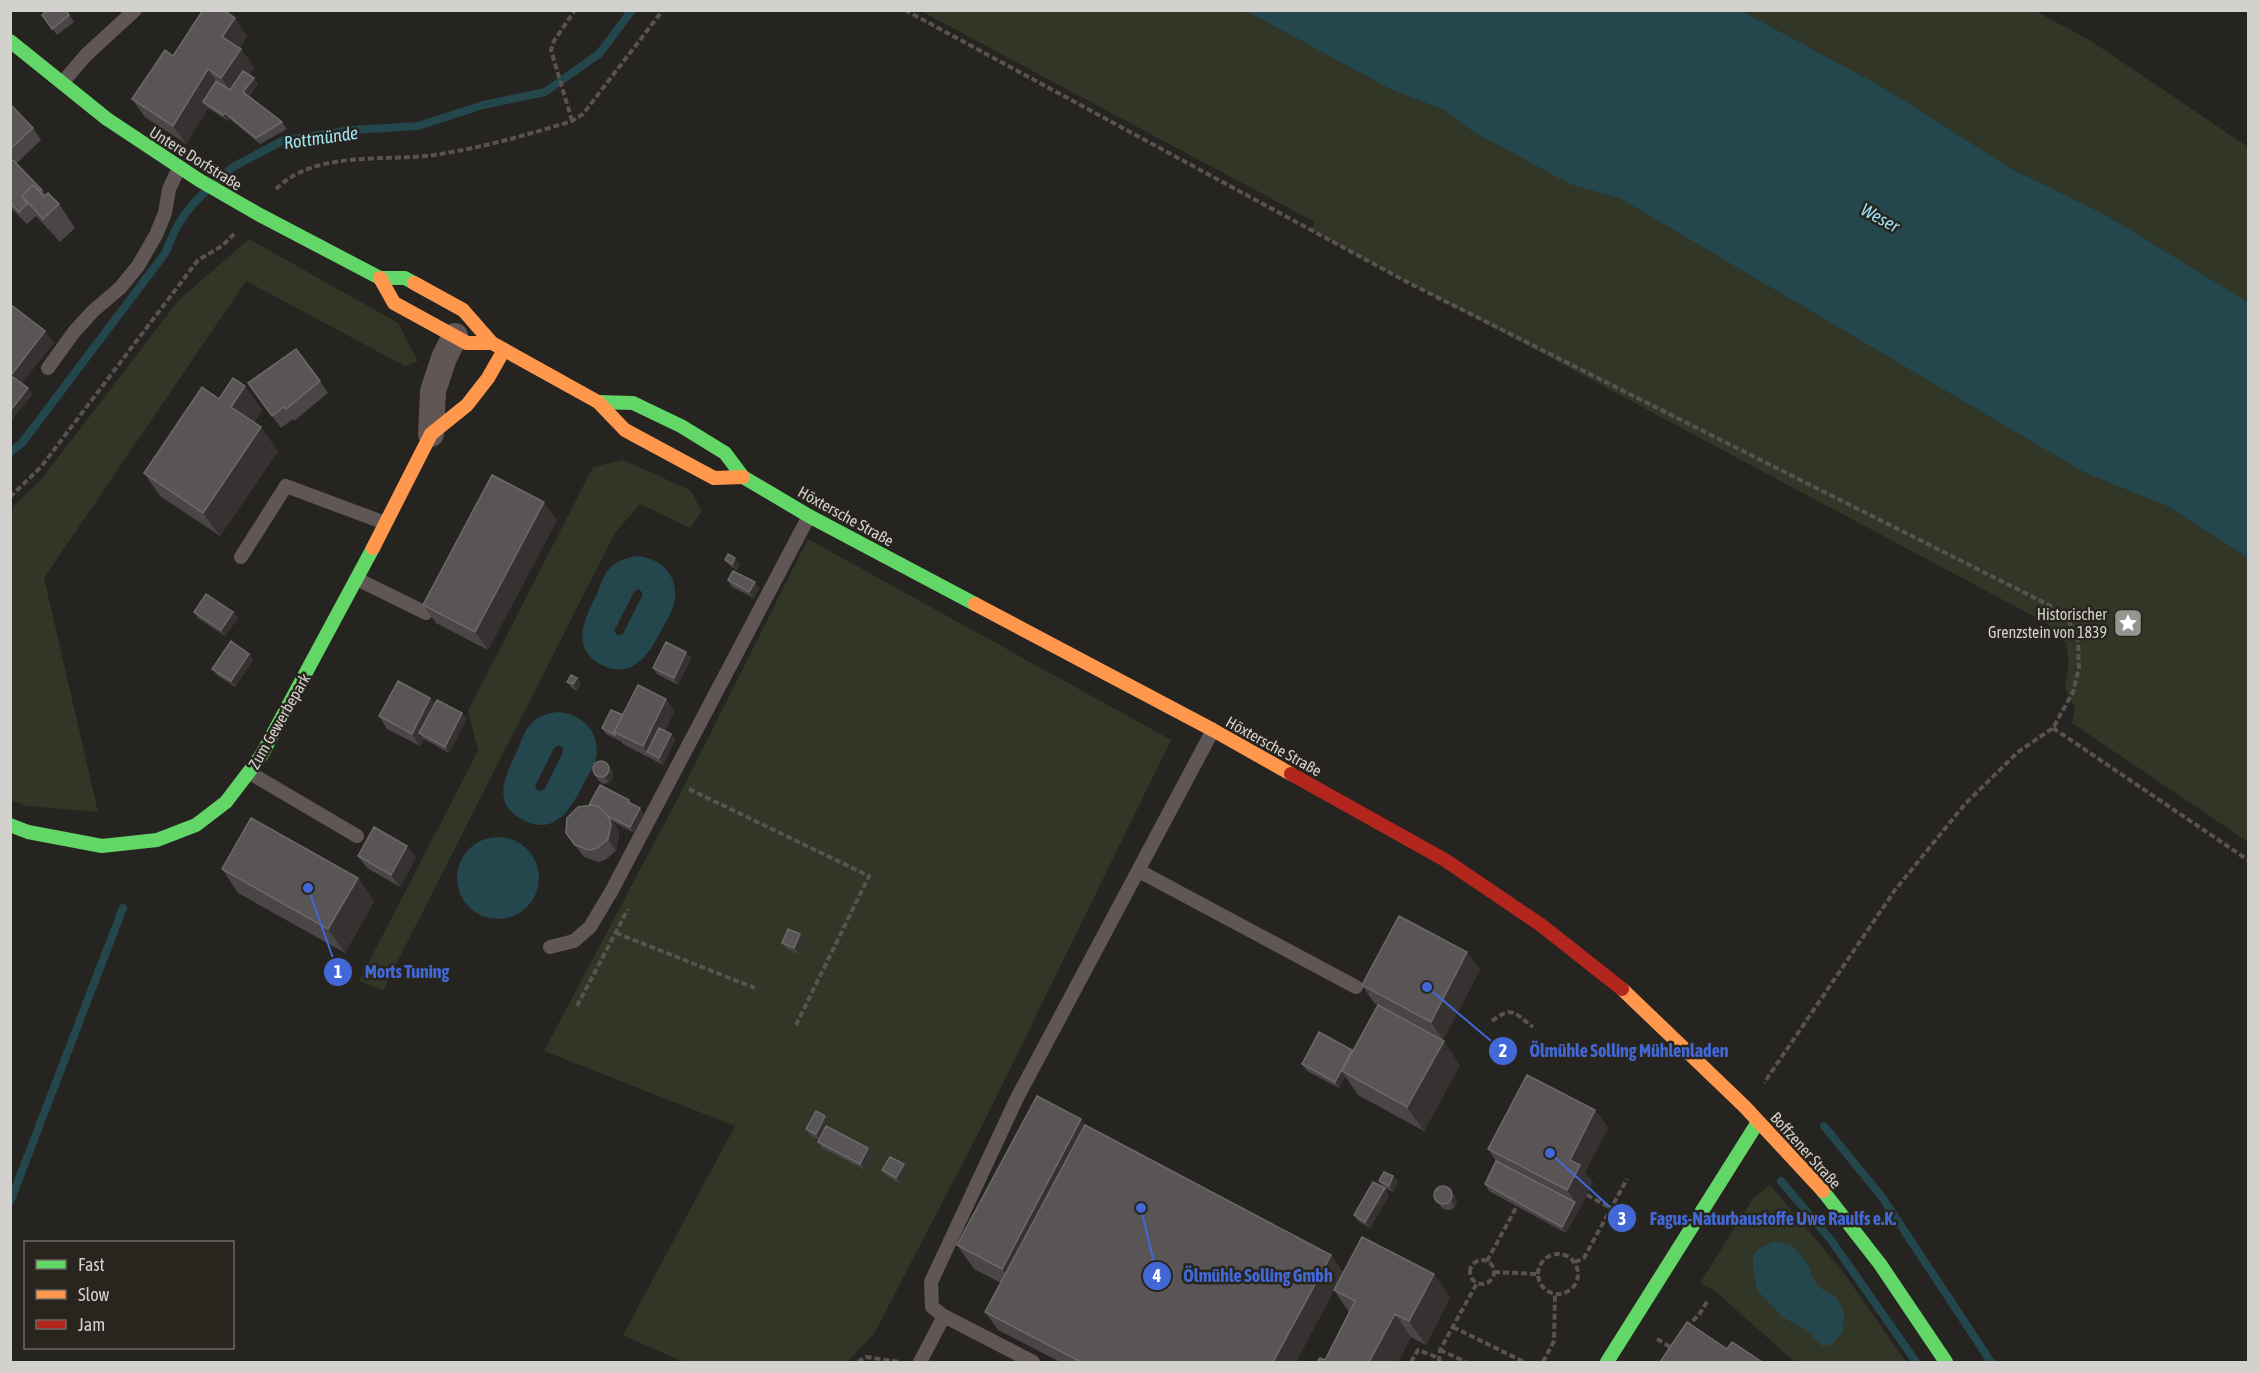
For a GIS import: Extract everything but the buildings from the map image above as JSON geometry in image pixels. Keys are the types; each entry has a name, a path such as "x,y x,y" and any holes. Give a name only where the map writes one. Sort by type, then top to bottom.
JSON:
{"street":[{"name":"Untere Dorfstraße","path":"10,41 132,137 179,168 239,205 380,278 405,278 463,310 498,347"},
{"path":"380,278 394,303 467,343 498,347"},
{"name":"Zum Gewerbepark","path":"10,825 28,832 102,846 157,840 196,825 226,802 261,756 357,579 431,434 433,391 444,358 455,336"},
{"name":"Zum Gewerbepark","path":"431,434 467,405 488,378 498,347"},
{"name":"Höxtersche Straße","path":"498,347 598,402 625,430 714,478 743,477"},
{"name":"Höxtersche Straße","path":"598,402 633,403 681,426 725,453 743,477 809,516 1213,730 1445,860 1541,925 1620,987 1745,1107"},
{"name":"Boffzener Straße","path":"1745,1107 1822,1190 1880,1264 1946,1362"},
{"path":"1607,1362 1758,1122"}],"lane":[{"path":"62,83 86,55 135,10"},
{"path":"48,368 74,332 93,311 120,288 138,266 156,235 165,213 169,189 179,168"},
{"path":"241,557 286,486 386,523"},
{"path":"550,946 574,941 590,927 622,871 809,516"},
{"path":"357,579 426,613 441,583"},
{"path":"1033,1362 944,1316 932,1307 931,1282 1017,1098 1213,730"},
{"path":"250,773 357,836"},
{"path":"1139,871 1356,987"},
{"path":"920,1362 944,1316"}],"path":[{"path":"572,121 552,57 554,41 575,10"},
{"path":"10,497 40,467 198,261 222,246 284,181 303,170 325,163 432,155 484,146 572,121 583,114 663,10"},
{"path":"905,10 1407,282 2049,605 2069,622 2078,639 2079,668 2073,692 2053,728 2018,752 1965,804 1895,890 1762,1087 1745,1107"},
{"path":"2053,728 2248,860"},
{"path":"689,789 868,876 796,1025"},
{"path":"577,1006 616,933 755,988"},
{"path":"1492,1021 1505,1012 1512,1011 1533,1027"},
{"path":"1575,1262 1584,1258 1627,1179"},
{"path":"1587,1195 1611,1208"},
{"path":"1487,1261 1517,1206"},
{"path":"1564,1254 1575,1262 1579,1274 1575,1286 1564,1294 1556,1295 1541,1286 1538,1274 1540,1265 1550,1256 1564,1254"},
{"path":"1477,1283 1470,1274 1472,1266 1478,1261 1487,1261"},
{"path":"1487,1261 1494,1272"},
{"path":"1494,1272 1538,1274"},
{"path":"1477,1283 1488,1282 1494,1272"},
{"path":"1412,1362 1418,1350 1439,1360 1440,1350 1477,1283"},
{"path":"1543,1362 1554,1341 1556,1295"},
{"path":"1683,1331 1689,1322 1699,1315 1708,1300"},
{"path":"1453,1327 1524,1362"},
{"path":"1671,1355 1672,1348 1678,1340"},
{"path":"1440,1350 1466,1362"},
{"path":"858,1362 866,1357 906,1362"}],"green space":[{"path":"921,11 1246,11 1392,90 1444,110 1472,131 1570,183 1621,199 2085,473 2167,506 2244,555 2248,560 2248,842 2072,723 2075,707 2065,689 2069,662 2066,643 2048,624 1311,230 1315,222"},
{"path":"1742,11 2035,11 2091,41 2248,147 2248,302 2106,215 2012,169 1886,89"},
{"path":"249,239 398,323 418,361 405,366 246,281 44,578 98,812 27,806 11,800 11,508 40,481 178,301"},
{"path":"623,460 690,490 702,511 690,528 640,504 615,533 383,990 359,981 478,751 468,711 593,467"},
{"path":"808,539 1171,740 984,1122 874,1334 847,1362 683,1362 623,1335 735,1126 544,1051 678,798"},
{"path":"1770,1185 1843,1272 1906,1362 1795,1362 1715,1291 1700,1283 1754,1197"}],"water":[{"name":"Weser","path":"1246,11 1742,11 1886,89 2012,169 2106,215 2248,302 2248,560 2244,555 2167,506 2085,473 1621,199 1570,184 1472,131 1444,110 1392,90"},
{"path":"637,556 655,561 668,572 675,588 673,607 647,654 632,666 613,669 592,658 586,650 583,632 588,613 607,571 618,562","holes":["638,589 642,592 623,634 617,635 614,631 634,592"]},
{"path":"558,712 576,717 589,728 596,743 595,762 568,810 554,822 545,825 535,824 523,820 507,806 504,797 506,778 528,727 539,717","holes":["559,745 563,748 544,790 538,791 535,786 554,748"]},
{"path":"498,837 514,840 527,849 536,862 539,878 536,894 527,907 514,916 498,919 482,916 469,907 460,894 457,878 460,862 469,849 482,840"},
{"path":"1775,1241 1792,1245 1807,1263 1817,1286 1836,1297 1844,1311 1843,1332 1832,1344 1822,1346 1807,1330 1782,1317 1757,1290 1753,1255 1760,1248"}],"waterway":[{"name":"Rottmünde","path":"217,182 233,167 284,140 352,130 418,126 483,105 545,92 599,54 632,10"},
{"name":"Rottmünde","path":"10,452 22,443 166,252 181,219 205,192"},
{"path":"10,1202 123,908"},
{"path":"1824,1126 1882,1197 1991,1362"},
{"path":"1781,1181 1831,1240 1916,1362"}],"traffic: fast":[{"path":"10,41 107,119 199,180 258,214 380,278 405,278 414,283"},
{"path":"598,402 633,403 681,426 725,453 743,477 809,516 975,604"},
{"path":"10,825 28,832 102,846 157,840 196,825 226,802 261,756 373,548"},
{"path":"1607,1362 1758,1122"},
{"path":"1823,1191 1880,1264 1946,1362"}],"traffic: slow":[{"path":"380,278 394,303 467,343 492,343"},
{"path":"414,283 463,310 492,343 598,402 625,430 714,478 743,477"},
{"path":"373,548 431,434 467,405 488,378 504,350"},
{"path":"975,604 1291,774"},
{"path":"1622,989 1745,1107 1823,1191"}],"traffic: jam":[{"path":"1291,774 1445,860 1541,925 1622,989"}],"place":[{"name":"Historischer Grenzstein von 1839","path":"2128,623"},
{"name":"Morts Tuning","path":"308,888"},
{"name":"Ölmühle Solling Mühlenladen","path":"1427,987"},
{"name":"Fagus-Naturbaustoffe Uwe Raulfs e.K.","path":"1550,1153"},
{"name":"Ölmühle Solling Gmbh","path":"1141,1208"}]}
